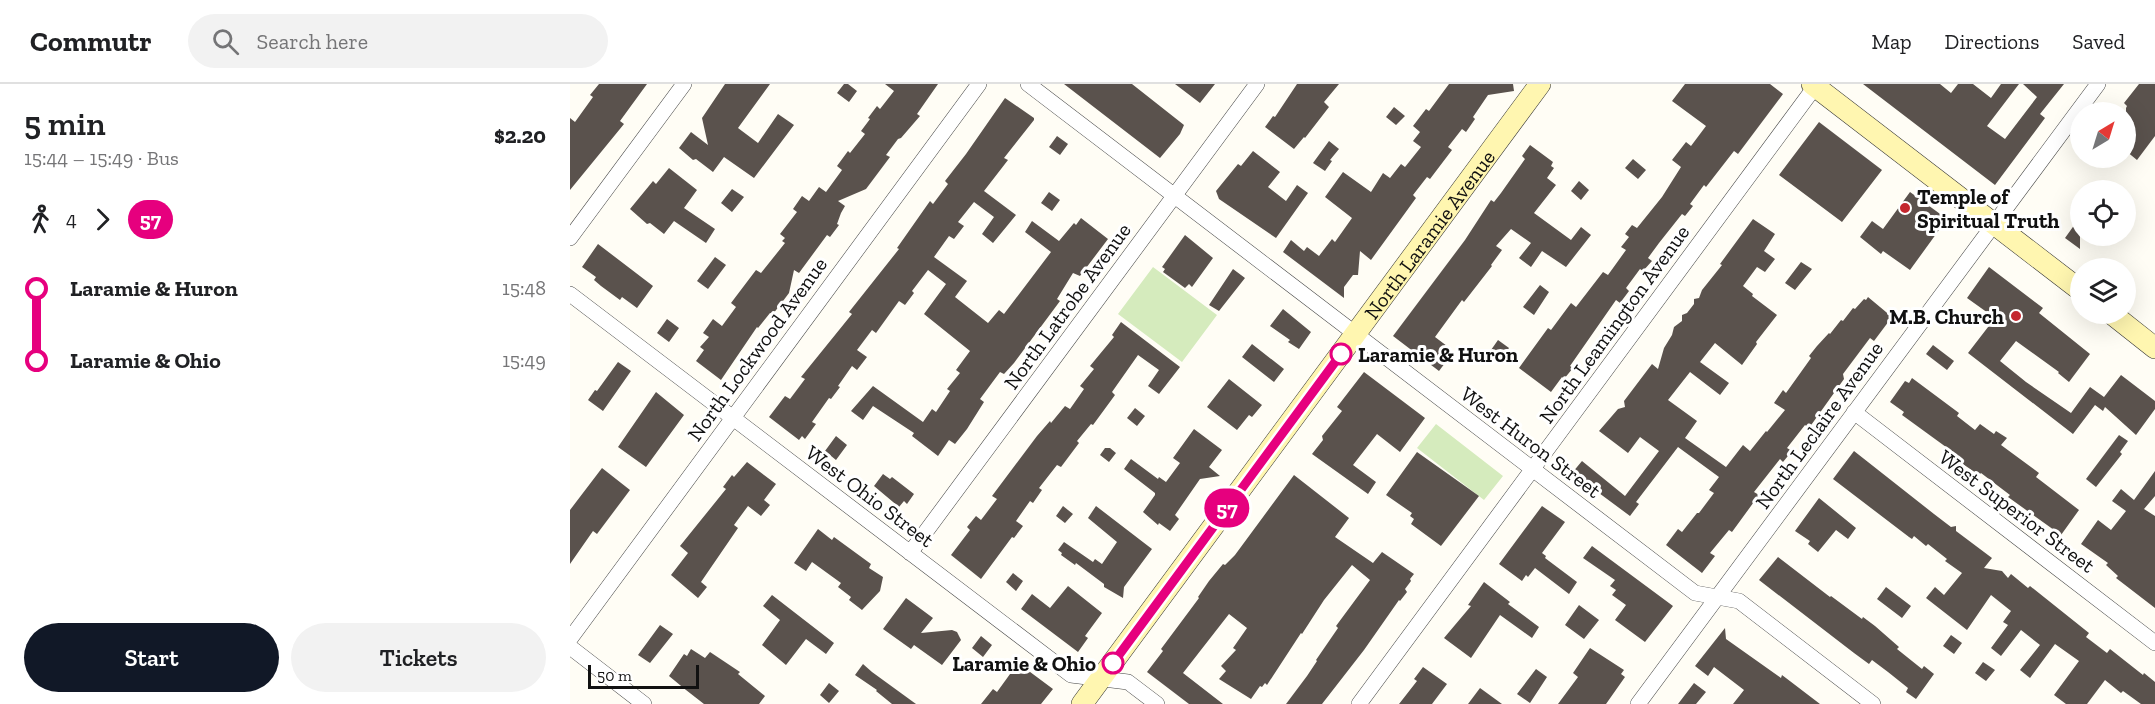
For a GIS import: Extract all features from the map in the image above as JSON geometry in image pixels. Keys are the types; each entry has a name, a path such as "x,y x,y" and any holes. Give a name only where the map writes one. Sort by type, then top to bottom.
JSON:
{"street":[{"path":"570,238 684,84"},
{"name":"North Lockwood Avenue","path":"570,639 979,84"},
{"name":"West Huron Street","path":"1028,84 1695,593 1739,601 1873,704"},
{"name":"North Latrobe Avenue","path":"910,553 1257,84"},
{"name":"North Laramie Avenue","path":"1083,704 1540,84"},
{"name":"North Leclaire Avenue","path":"1638,704 2098,84"},
{"path":"1815,85 2070,282"},
{"name":"North Leamington Avenue","path":"1359,704 1815,85"},
{"name":"West Ohio Street","path":"570,294 1071,675 1128,682 1157,704"},
{"path":"2125,324 2155,348"},
{"name":"West Superior Street","path":"1854,412 2155,643"},
{"path":"570,648 644,704"}],"green space":[{"path":"1153,267 1217,315 1182,362 1118,314"},
{"path":"1436,424 1503,476 1484,500 1417,448"}],"building":[{"path":"599,84 647,84 620,121 624,124 570,190 570,118 575,122 593,97 590,95"},
{"path":"725,84 770,84 738,128 758,143 778,114 794,125 754,178 724,157 713,172 679,148 691,132 708,145 702,118"},
{"path":"844,84 848,84 857,91 849,102 837,93"},
{"path":"885,84 938,84 917,114 920,116 886,155 890,157 866,189 838,201 845,206 837,224 839,225 830,237 827,235 799,273 794,270 789,293 773,314 770,313 757,327 721,380 696,361 704,350 700,347 709,337 703,333 713,319 722,326 736,307 731,303 756,270 761,273 785,243 782,241 785,238 780,234 797,212 793,209 802,196 809,201 819,187 826,192 842,170 837,166 865,134 861,131 870,119 868,118 877,106 880,109 894,91"},
{"path":"1064,84 1132,84 1184,125 1180,134 1160,158"},
{"path":"1175,84 1215,84 1200,103"},
{"path":"1297,84 1339,84 1324,102 1329,107 1294,149 1265,127 1273,116 1275,117"},
{"path":"1449,84 1513,84 1514,91 1488,95 1466,132 1462,129 1448,147 1452,150 1430,179 1427,177 1413,195 1416,198 1371,260 1360,251 1358,275 1353,275 1344,287 1344,298 1283,252 1291,240 1304,251 1307,247 1319,256 1332,239 1335,242 1352,218 1325,197 1343,172 1371,192 1383,173 1390,178 1401,164 1405,167 1421,147 1413,141 1420,132 1413,126 1426,109 1429,111"},
{"path":"1685,84 1770,84 1783,94 1738,154 1734,151 1706,187 1704,185 1690,204 1693,206 1685,216 1682,214 1659,243 1648,258 1652,261 1643,271 1640,269 1626,288 1629,291 1620,303 1616,300 1570,366 1573,368 1564,379 1562,377 1551,392 1519,368 1548,328 1551,330 1571,303 1576,307 1603,272 1608,275 1626,250 1621,247 1629,237 1625,234 1632,225 1637,228 1662,197 1681,167 1672,160 1686,142 1691,146 1706,126 1672,101"},
{"path":"1863,84 1940,84 1951,93 1958,84 1973,84 1991,98 2001,84 2019,84 1987,126 2005,139 2037,97 2023,84 2064,84 2040,114 2045,118 1995,185"},
{"path":"2139,84 2155,84 2155,136 2137,160 2136,102 2125,102"},
{"path":"1005,98 1034,120 1004,158 1008,160 984,191 1016,215 993,243 982,234 994,217 974,202 958,222 964,226 954,239 949,236 934,257 967,281 955,297 988,323 999,310 1004,314 1051,252 1025,232 1032,221 1059,241 1081,218 1108,239 1080,276 1073,273 1057,299 1060,301 1014,363 1004,374 1000,372 980,399 984,402 967,429 955,444 949,440 938,456 912,436 914,433 873,406 863,420 851,411 873,386 923,422 932,409 936,412 950,391 947,389 960,373 956,370 970,351 924,314 946,284 928,270 912,291 914,293 905,305 899,301 876,333 872,330 857,350 867,357 857,370 852,366 838,386 840,387 812,422 816,424 805,439 802,436 799,440 769,417 785,396 790,399 805,379 801,377 852,314 849,312 899,249 897,248 930,201 933,204 948,184 945,181"},
{"path":"1394,107 1405,116 1396,125 1386,117"},
{"path":"1819,122 1882,170 1842,222 1779,175"},
{"path":"1057,136 1068,144 1060,155 1049,147"},
{"path":"1329,141 1339,149 1325,171 1313,163"},
{"path":"1530,145 1553,162 1551,166 1554,168 1547,178 1556,185 1534,213 1571,240 1581,227 1591,235 1566,267 1542,251 1531,267 1519,258 1531,243 1511,229 1496,246 1502,250 1492,266 1464,302 1462,300 1435,337 1447,346 1444,350 1451,355 1439,371 1393,336 1465,240 1491,200 1494,202 1501,193 1525,159 1522,156"},
{"path":"1253,151 1280,172 1268,187 1286,201 1297,185 1308,193 1276,238 1219,199 1216,191 1238,164 1241,166"},
{"path":"1633,159 1646,170 1638,179 1625,168"},
{"path":"669,168 697,190 684,208 715,229 706,243 674,221 664,234 650,223 647,224 630,209 653,181 656,184"},
{"path":"1579,181 1589,190 1581,200 1571,191"},
{"path":"732,189 744,197 732,212 721,203"},
{"path":"1049,192 1060,200 1052,211 1041,203"},
{"path":"1910,192 1947,219 1910,270 1883,251 1881,254 1860,237 1872,221 1883,229"},
{"path":"1753,219 1775,234 1764,251 1775,259 1765,272 1757,267 1743,286 1777,315 1742,365 1715,343 1700,362 1729,383 1720,395 1690,372 1668,400 1697,421 1685,438 1726,467 1743,445 1750,451 1785,410 1774,403 1783,390 1786,393 1817,346 1853,308 1855,309 1868,297 1892,317 1874,341 1870,338 1843,374 1844,379 1809,428 1805,425 1787,448 1792,451 1783,462 1780,459 1754,492 1759,495 1732,532 1729,530 1710,553 1715,556 1702,573 1666,545 1678,529 1682,532 1699,513 1714,493 1709,490 1719,477 1678,447 1636,502 1639,504 1630,516 1572,473 1582,461 1625,496 1659,451 1640,437 1628,453 1599,431 1618,409 1625,407 1624,401 1652,364 1658,369 1664,348 1674,327 1682,321 1682,315 1687,313 1694,304 1694,299 1699,298 1702,290"},
{"path":"2070,231 2070,242 2065,238"},
{"path":"1185,235 1213,258 1192,287 1189,284 1185,288 1163,272 1165,269 1162,267"},
{"path":"598,244 653,286 637,308 622,297 620,300 601,286 594,280 596,277 582,267"},
{"path":"715,257 726,265 708,289 697,281"},
{"path":"1801,262 1812,269 1795,290 1785,283"},
{"path":"1989,267 2043,308 2039,313 2090,354 2069,382 2016,341 2000,361 2071,413 2090,387 2104,397 2121,375 2155,401 2155,409 2136,435 2105,407 2103,411 2095,405 2073,434 1968,353 1995,318 1967,298"},
{"path":"1233,269 1245,278 1219,311 1209,305"},
{"path":"1540,285 1549,292 1534,315 1523,307"},
{"path":"1283,309 1311,332 1299,349 1270,326"},
{"path":"667,319 679,328 669,342 657,333"},
{"path":"1121,322 1180,367 1159,394 1148,386 1159,370 1138,355 1112,392 1115,395 1093,425 1091,424 1077,441 1079,443 1061,467 1057,465 1039,488 1042,490 1033,503 1030,501 1016,521 1023,526 981,579 951,555 970,530 967,527 976,516 981,520 997,499 992,496 1037,436 1065,406 1070,409 1084,389 1080,386 1094,369 1090,366 1114,337 1112,335"},
{"path":"1498,340 1509,348 1502,358 1491,350"},
{"path":"1252,344 1284,369 1274,382 1242,357"},
{"path":"1933,345 1954,361 1947,370 1926,354"},
{"path":"618,362 631,371 603,411 588,400"},
{"path":"1364,372 1425,418 1400,452 1377,434 1353,465 1376,482 1368,494 1312,454 1323,440 1322,436 1342,411 1337,407"},
{"path":"1912,378 1959,413 1957,416 1975,430 1980,424 1994,434 1996,431 2007,438 2001,445 2039,473 2036,477 2079,510 2061,535 2008,497 2010,495 1981,473 1979,475 1954,458 1957,455 1902,415 1904,412 1890,402 1905,381 1909,383"},
{"path":"1229,379 1262,405 1252,417 1249,415 1237,430 1207,407"},
{"path":"656,392 684,415 646,467 618,447"},
{"path":"1135,408 1145,416 1137,426 1127,418"},
{"path":"1194,429 1222,450 1209,467 1220,476 1200,479 1175,515 1179,519 1170,531 1159,523 1158,525 1143,512 1155,493 1124,469 1131,459 1158,479 1159,477 1166,482 1180,463 1173,458"},
{"path":"2119,435 2128,441 2120,452 2122,454 2096,487 2086,479"},
{"path":"836,436 847,445 836,460 825,451"},
{"path":"1105,448 1110,448 1116,453 1109,462 1100,455"},
{"path":"1854,451 1951,527 1956,526 1956,531 1992,558 1984,568 2002,571 2008,578 2011,574 2028,588 2030,586 2089,633 2086,637 2107,653 2110,649 2155,682 2155,704 2141,704 2123,691 2121,693 2105,680 2087,704 2066,704 2054,695 2079,661 2055,644 2030,678 2020,670 2040,645 2021,630 2001,656 1991,648 2008,625 2003,622 2011,611 1991,595 1967,630 1926,598 1935,587 1944,595 1962,573 1945,561 1947,559 1928,544 1926,546 1914,536 1912,539 1909,537 1833,479"},
{"path":"1417,452 1479,496 1441,546 1411,524 1414,519 1410,516 1412,513 1386,495"},
{"path":"747,462 776,484 764,500 770,505 761,516 748,506 734,525 738,528 701,582 707,587 698,598 671,575 688,553 680,546 726,489 723,487 732,475 734,477"},
{"path":"602,468 630,490 597,534 593,531 570,564 570,510"},
{"path":"2155,471 2155,496 2144,509 2155,516 2155,608 2116,578 2118,576 2106,565 2108,563 2081,544 2098,520 2111,530 2126,511 2112,501 2121,489 2134,500"},
{"path":"883,474 890,479 892,477 914,494 907,504 904,501 899,507 874,486"},
{"path":"1294,475 1349,518 1335,537 1373,563 1382,552 1414,574 1405,589 1407,592 1322,704 1286,704 1317,661 1338,628 1336,626 1370,580 1352,565 1324,600 1267,685 1265,683 1262,687 1260,686 1251,699 1219,679 1226,671 1221,666 1236,650 1233,648 1247,628 1229,614 1183,673 1223,704 1189,704 1147,672 1209,581 1223,564 1225,565 1235,555"},
{"path":"1819,498 1856,528 1848,539 1836,530 1818,552 1808,544 1810,541 1795,531"},
{"path":"1063,506 1073,514 1065,523 1056,516"},
{"path":"1096,506 1152,549 1124,587 1123,598 1104,587 1104,584 1061,555 1062,553 1058,550 1064,542 1093,562 1095,559 1102,564 1117,542 1088,518"},
{"path":"1542,506 1565,522 1542,553 1546,556 1545,558 1577,582 1569,594 1535,568 1522,581 1499,564"},
{"path":"818,529 832,540 834,537 871,564 869,568 883,577 880,591 862,610 838,587 841,583 812,562 806,571 794,563"},
{"path":"1592,546 1673,606 1645,642 1615,620 1626,605 1612,595 1616,590 1610,586 1615,580 1583,558"},
{"path":"1778,557 1830,597 1875,626 1899,647 1897,649 1922,669 1924,666 1934,674 1916,699 1906,692 1908,688 1888,672 1872,660 1869,664 1759,580"},
{"path":"1013,573 1023,581 1016,591 1006,582"},
{"path":"1484,582 1510,602 1508,604 1539,627 1532,638 1500,615 1471,658 1444,638 1471,606 1468,605"},
{"path":"1068,586 1102,613 1085,636 1088,638 1078,652 1021,609 1032,594 1050,608"},
{"path":"1886,587 1911,606 1902,618 1877,599"},
{"path":"772,595 834,643 826,654 806,639 786,665 762,645 780,620 763,606"},
{"path":"906,598 933,618 921,633 952,630 957,632 961,640 942,665 914,645 911,649 883,629"},
{"path":"1579,605 1599,620 1584,639 1565,625"},
{"path":"660,625 673,634 650,663 638,655"},
{"path":"1725,628 1726,639 1781,678 1782,675 1820,704 1733,704 1744,690 1714,667 1708,676 1695,666"},
{"path":"1951,635 1962,643 1954,654 1943,646"},
{"path":"981,636 992,645 983,657 972,648"},
{"path":"1590,648 1624,670 1621,674 1625,677 1606,704 1558,704 1578,677 1573,673"},
{"path":"691,649 705,658 710,652 740,672 738,674 765,696 759,704 704,704 669,676 684,654 687,656"},
{"path":"1983,662 1995,670 1986,681 1975,673"},
{"path":"1018,663 1053,689 1041,704 981,704 993,689 997,692"},
{"path":"863,664 916,704 892,704 855,675"},
{"path":"1423,667 1447,684 1432,704 1399,704 1417,681 1414,679"},
{"path":"1536,669 1547,677 1530,703 1517,694"},
{"path":"829,683 839,691 829,703 820,695"},
{"path":"1694,683 1706,692 1696,704 1678,704"},
{"path":"1480,688 1502,704 1468,704"}],"bus line":[{"name":"57","path":"1113,663 1341,354"}],"place":[{"name":"Temple of Spiritual Truth","path":"1905,208"},
{"name":"M.B. Church","path":"2016,316"},
{"name":"Laramie & Huron","path":"1341,354"},
{"name":"Laramie & Ohio","path":"1113,663"}]}
